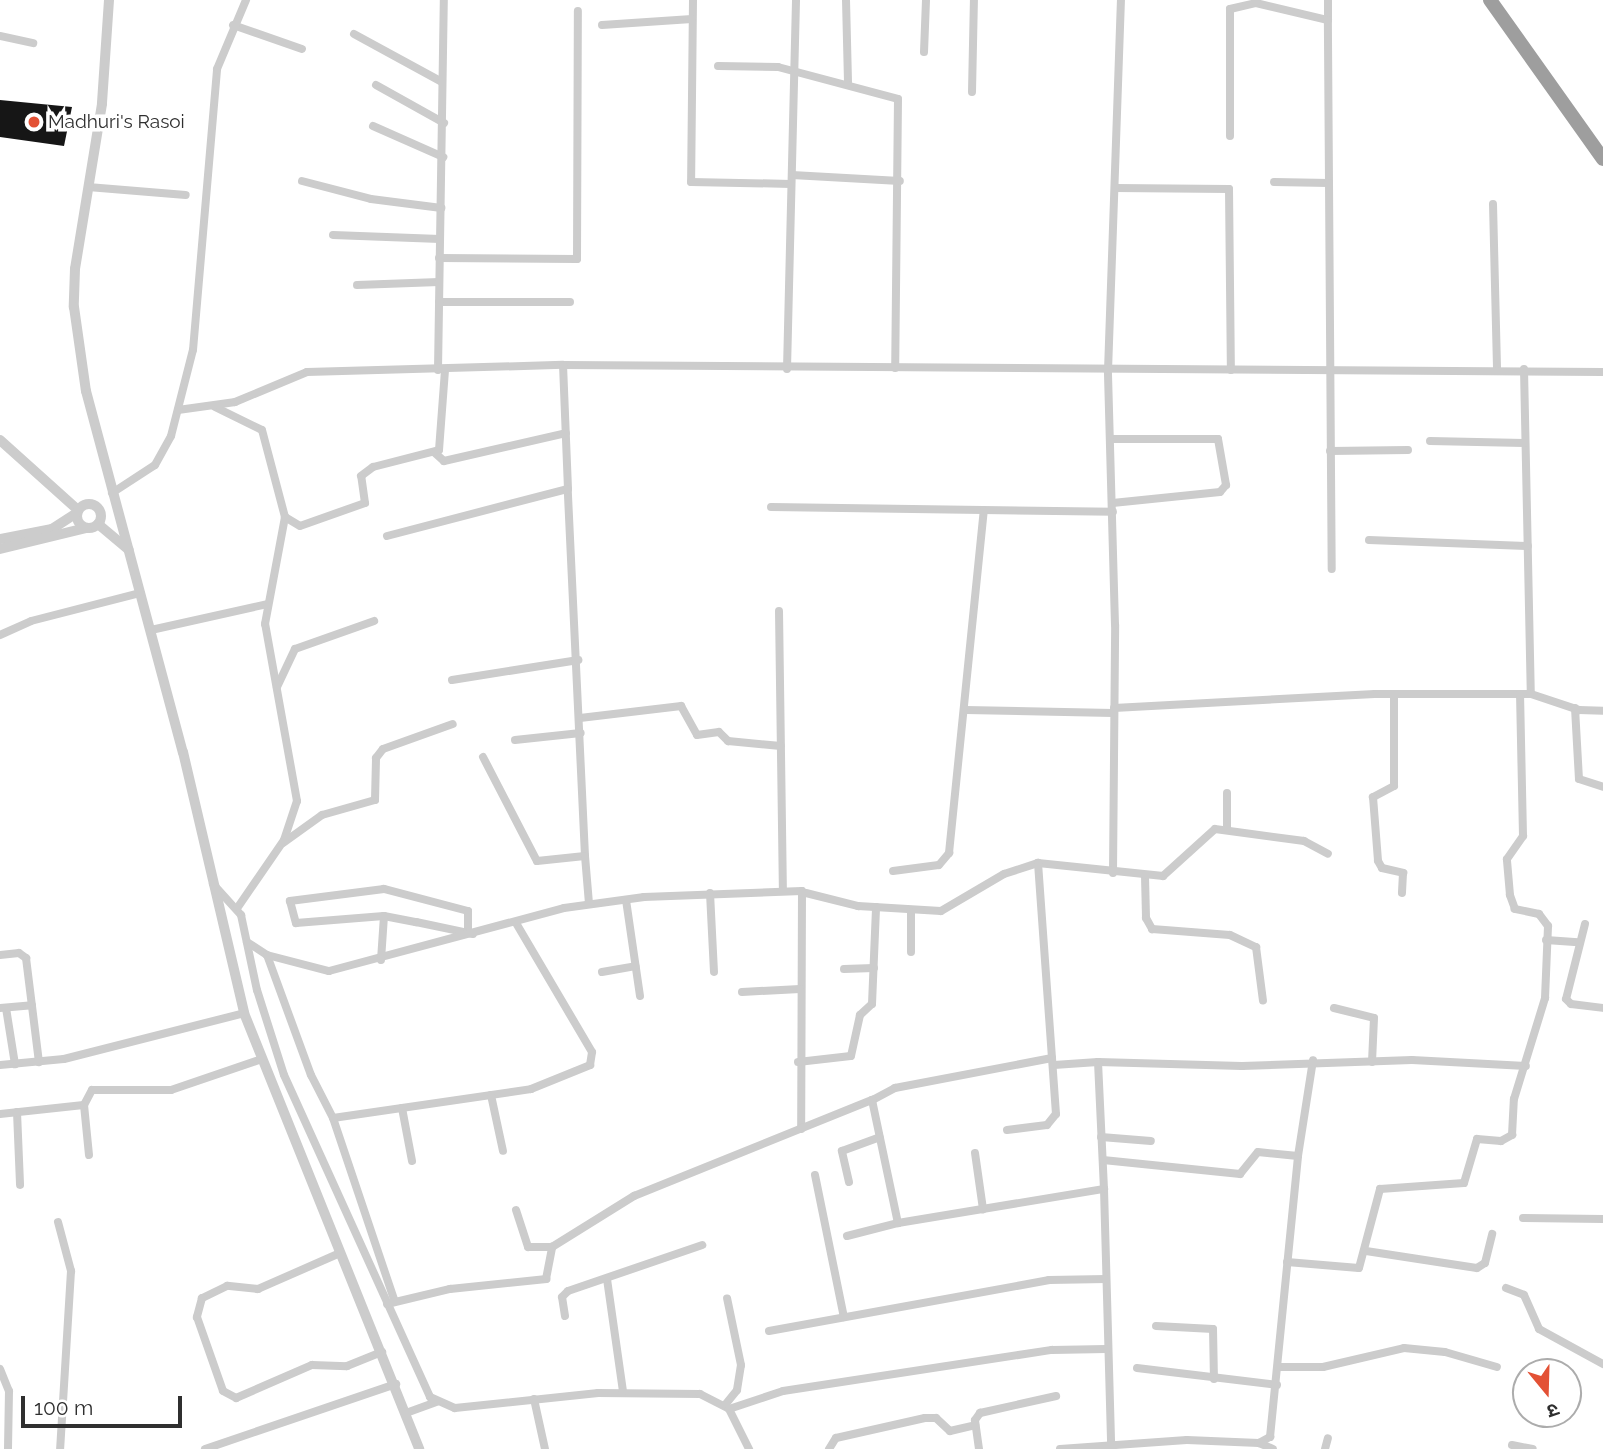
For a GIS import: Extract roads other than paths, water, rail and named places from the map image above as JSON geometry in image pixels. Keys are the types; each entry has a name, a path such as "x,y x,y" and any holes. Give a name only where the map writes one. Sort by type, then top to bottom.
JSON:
{"highway":[{"path":"1490,0 1603,159"}],"street":[{"path":"109,0 108,59 88,187 74,307 86,391 151,630 244,1013 260,1060 396,1384 419,1449"},
{"path":"99,524 100,509 112,493 155,466 178,410 193,350 217,69 233,25 246,0"},
{"path":"285,517 300,526 361,505 367,500 362,482 365,472 388,461 435,453 440,447 442,370 439,258 444,123 444,0"},
{"path":"693,0 691,182 792,179 900,181"},
{"path":"786,369 797,74 796,0"},
{"path":"846,0 848,82"},
{"path":"924,52 926,0"},
{"path":"972,92 974,0"},
{"path":"1113,873 1113,507 1108,371 1121,0"},
{"path":"1328,0 1334,370 1330,451 1332,569"},
{"path":"1230,136 1230,9 1256,3 1328,20"},
{"path":"439,258 578,257 578,11"},
{"path":"602,24 692,19"},
{"path":"233,25 302,49"},
{"path":"354,34 442,82"},
{"path":"0,36 33,43"},
{"path":"718,66 774,66 797,74 848,82 898,99 900,181 895,368"},
{"path":"376,85 444,123"},
{"path":"373,127 443,157"},
{"path":"302,181 371,199 441,208"},
{"path":"1274,182 1329,183"},
{"path":"88,187 186,195"},
{"path":"1115,188 1229,188 1231,370"},
{"path":"1493,204 1497,369"},
{"path":"333,235 440,239"},
{"path":"357,285 439,282"},
{"path":"439,302 570,302"},
{"path":"178,410 214,407 307,372 563,365 786,369 1524,369 1603,372"},
{"path":"563,365 589,904"},
{"path":"1524,369 1531,694"},
{"path":"214,407 256,425 267,437 285,517 267,604 266,633 297,802 280,845 238,907"},
{"path":"435,453 444,460 566,433"},
{"path":"771,508 984,511 1113,507 1220,492 1226,485 1218,439 1111,439"},
{"path":"0,440 77,511 86,528"},
{"path":"1430,441 1524,443"},
{"path":"1330,451 1408,450"},
{"path":"387,536 568,489"},
{"path":"0,539 52,529 91,503 100,509"},
{"path":"893,871 932,867 948,858 966,710 984,511"},
{"path":"99,524 129,550"},
{"path":"0,549 99,524"},
{"path":"1369,540 1528,546"},
{"path":"0,633 140,593"},
{"path":"151,630 267,604"},
{"path":"779,611 783,889"},
{"path":"277,688 295,649 374,621"},
{"path":"452,680 578,660"},
{"path":"966,710 1114,711 1394,694 1531,694 1575,708 1603,711"},
{"path":"1394,694 1394,786 1373,797 1378,861 1382,868 1403,873 1402,893"},
{"path":"1287,1262 1354,1270 1362,1265 1380,1189 1464,1183 1477,1139 1510,1138 1526,1066 1529,1036 1546,992 1543,917 1518,912 1510,895 1507,859 1523,836 1520,694"},
{"path":"580,718 681,706 693,733 719,732 728,741 781,746"},
{"path":"1575,708 1579,779 1603,787"},
{"path":"280,845 322,815 375,800 376,758 383,750 453,724"},
{"path":"515,740 581,733"},
{"path":"483,757 537,861 585,856"},
{"path":"1227,793 1227,830"},
{"path":"247,943 267,955 316,971 381,960 564,908 626,900 783,889 876,908 911,912 954,906 1004,874 1038,863 1145,876 1171,872 1204,834 1227,830 1304,841 1328,854"},
{"path":"1007,1130 1046,1125 1055,1119 1038,863"},
{"path":"1145,876 1146,918 1152,929 1230,935 1255,947 1263,1001"},
{"path":"213,884 238,907 284,1075 391,1303"},
{"path":"384,889 468,911 472,934 384,916 296,923 290,901 384,889"},
{"path":"709,893 715,972"},
{"path":"801,1129 798,1062 806,893"},
{"path":"626,900 639,996"},
{"path":"798,1062 851,1056 860,1015 872,1003 876,908"},
{"path":"911,912 911,952"},
{"path":"381,960 384,916"},
{"path":"333,1118 543,1085 590,1065 594,1058 516,923"},
{"path":"1585,924 1578,942 1566,999 1571,1004 1603,1008"},
{"path":"1546,940 1578,942"},
{"path":"0,955 23,954 39,1062"},
{"path":"267,955 311,1076 333,1118 391,1303 417,1375 437,1402 455,1408 623,1392 681,1391 727,1407 783,1391 1052,1350 1106,1349"},
{"path":"602,972 635,966"},
{"path":"844,969 874,968"},
{"path":"742,992 800,989"},
{"path":"15,1064 3,1008 32,1005"},
{"path":"1334,1008 1374,1018 1372,1062"},
{"path":"0,1065 39,1062 244,1013"},
{"path":"89,1155 84,1105 92,1090 171,1090 260,1060"},
{"path":"516,1210 528,1247 552,1247 634,1196 872,1100 895,1088 1053,1061 1242,1066 1313,1060 1526,1066"},
{"path":"1259,1443 1273,1431 1297,1156 1313,1060"},
{"path":"1098,1062 1111,1444"},
{"path":"491,1095 503,1151"},
{"path":"872,1100 898,1223"},
{"path":"0,1114 84,1105"},
{"path":"401,1108 412,1161"},
{"path":"17,1112 20,1185"},
{"path":"849,1182 842,1152 880,1137"},
{"path":"1101,1137 1151,1141"},
{"path":"1103,1160 1240,1174 1246,1172 1258,1152 1297,1156"},
{"path":"975,1153 984,1209"},
{"path":"815,1175 844,1317"},
{"path":"847,1236 898,1223 1104,1189"},
{"path":"1523,1218 1603,1219"},
{"path":"58,1222 71,1271 60,1449"},
{"path":"1366,1251 1401,1261 1477,1268 1485,1263 1492,1234"},
{"path":"565,1316 564,1294 702,1245"},
{"path":"391,1303 450,1289 540,1281 549,1276 552,1247"},
{"path":"340,1253 258,1289 227,1286 202,1298 197,1317 223,1391 236,1398 312,1365 347,1366 382,1352"},
{"path":"607,1279 623,1392"},
{"path":"769,1331 1049,1280 1106,1279"},
{"path":"1506,1288 1524,1295 1539,1329 1603,1364"},
{"path":"727,1298 741,1365 737,1390 727,1407"},
{"path":"1156,1326 1213,1329 1214,1379"},
{"path":"1278,1367 1323,1367 1404,1348 1445,1352 1497,1367"},
{"path":"1137,1368 1277,1385"},
{"path":"0,1369 9,1391 4,1415 8,1449"},
{"path":"205,1449 396,1384"},
{"path":"829,1449 836,1438 925,1418 936,1418 950,1431 975,1425 986,1409 1056,1396"},
{"path":"534,1399 545,1449"},
{"path":"406,1413 437,1402"},
{"path":"727,1407 749,1449"},
{"path":"975,1425 979,1449"},
{"path":"1325,1449 1328,1438"},
{"path":"1060,1449 1111,1444 1259,1443 1273,1449"},
{"path":"1511,1445 1533,1449"}],"place":[{"name":"Madhuri's Rasoi","path":"34,122"}]}
